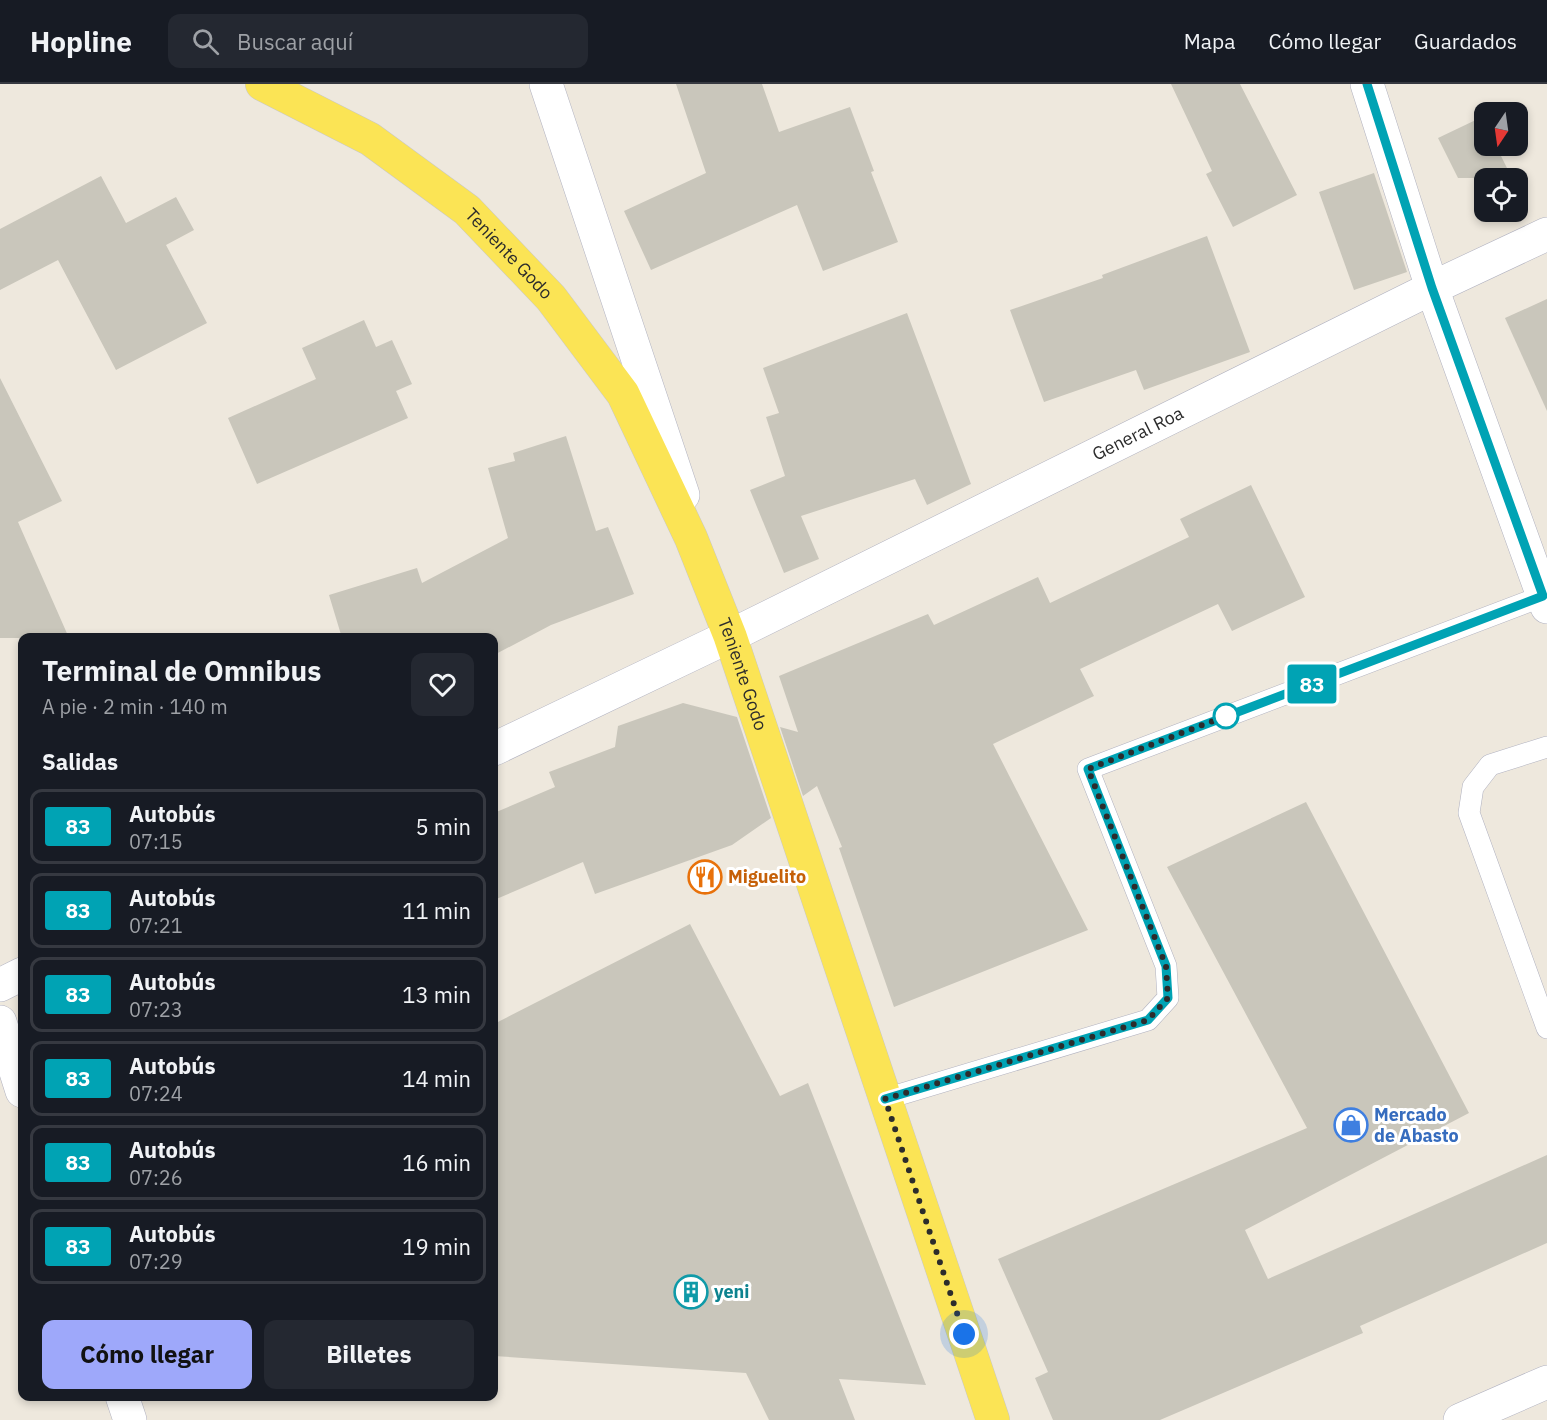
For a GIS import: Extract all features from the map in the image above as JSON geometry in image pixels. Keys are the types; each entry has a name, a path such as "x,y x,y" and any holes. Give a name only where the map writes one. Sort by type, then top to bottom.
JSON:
{"main road":[{"name":"Teniente Godo","path":"262,84 370,139 467,210 551,298 623,394 691,538 730,636 993,1420"}],"street":[{"path":"546,84 730,636"},
{"path":"1367,84 1432,288 1545,602"},
{"name":"General Roa","path":"498,747 730,636 1432,288 1547,234"},
{"path":"0,985 18,976"},
{"path":"0,1022 18,1078"},
{"path":"1460,1420 1547,1382"},
{"path":"124,1401 130,1420"}],"lane":[{"path":"885,1099 1148,1020 1168,998 1166,966 1088,769 1545,602"},
{"path":"1547,747 1490,765 1473,787 1468,813 1547,1028"}],"building":[{"path":"676,84 762,84 779,132 850,107 874,171 871,172 898,242 823,271 797,205 651,270 624,211 706,173"},
{"path":"1171,84 1240,84 1297,195 1233,227 1206,174 1212,171"},
{"path":"1474,121 1474,156 1501,156 1507,168 1474,168 1474,178 1458,178 1438,138"},
{"path":"1374,173 1407,272 1354,290 1319,192"},
{"path":"101,176 126,223 176,197 194,230 166,245 207,323 116,370 58,260 0,290 0,229"},
{"path":"1207,236 1250,352 1144,390 1136,370 1044,402 1010,310 1103,278 1102,275"},
{"path":"1547,299 1547,411 1505,318"},
{"path":"907,313 971,484 927,505 915,479 801,516 819,559 784,573 750,490 785,476 766,417 779,413 763,368"},
{"path":"364,320 376,347 392,340 412,384 396,391 408,418 257,484 228,418 316,379 302,348"},
{"path":"0,378 62,501 18,522 67,633 18,633 18,638 0,638"},
{"path":"566,436 596,531 608,527 634,594 551,625 498,653 498,633 340,633 329,595 417,568 422,583 508,538 488,468 515,461 513,453"},
{"path":"1251,485 1305,597 1232,631 1218,604 1080,669 1094,696 993,744 1088,930 894,1007 839,848 842,847 817,786 803,796 780,727 798,732 779,676 928,614 934,625 1038,577 1050,603 1189,537 1180,519"},
{"path":"683,703 737,717 771,818 732,845 595,894 583,862 498,898 498,811 555,787 549,772 615,747 618,726"},
{"path":"1306,802 1469,1113 1245,1230 1268,1279 1547,1155 1547,1243 1360,1326 1363,1333 1160,1420 1053,1420 1035,1378 1048,1372 998,1259 1307,1128 1167,867"},
{"name":"yeni","path":"690,924 780,1096 808,1083 926,1385 839,1379 855,1420 769,1420 746,1373 498,1356 498,1022"}],"bus line":[{"name":"83","path":"885,1099 1148,1020 1168,998 1166,966 1088,769 1543,596 1432,288 1367,84"}],"place":[{"name":"Miguelito","path":"705,877"},
{"name":"Mercado de Abasto","path":"1351,1125"},
{"name":"yeni","path":"691,1292"}],"route":[{"path":"964,1334 885,1099 1148,1020 1168,998 1166,966 1088,769 1226,716"}]}
